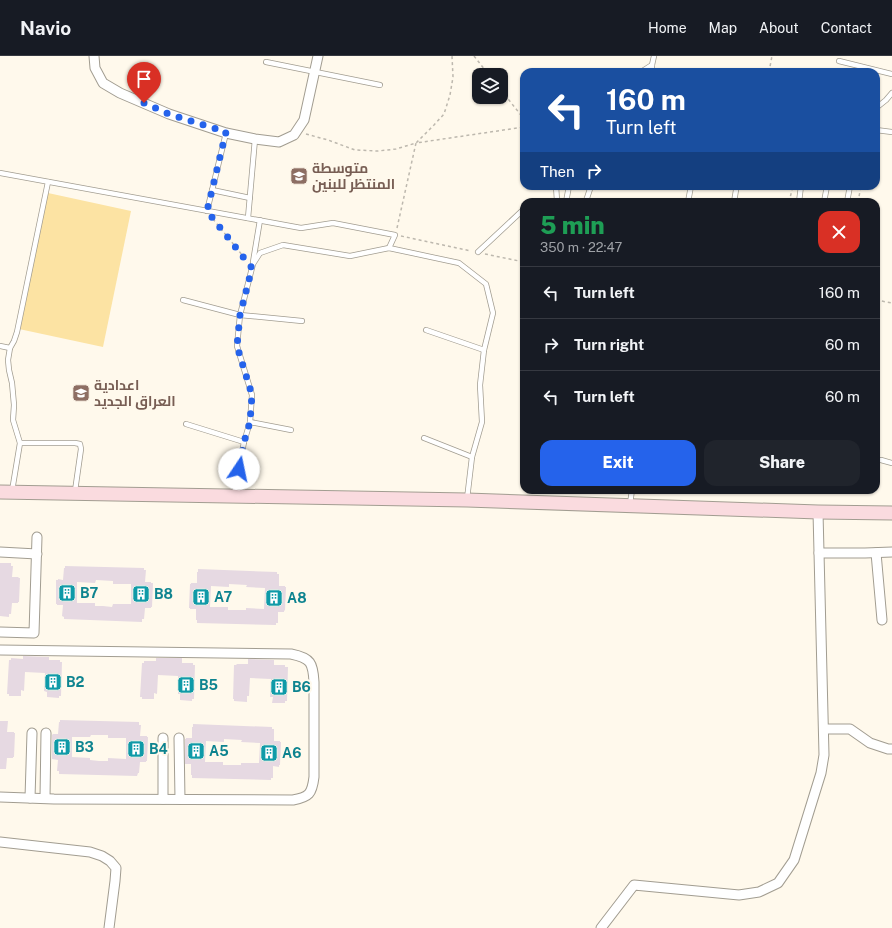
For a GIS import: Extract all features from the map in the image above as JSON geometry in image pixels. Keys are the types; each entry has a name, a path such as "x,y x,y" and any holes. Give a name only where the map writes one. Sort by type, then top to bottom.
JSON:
{"street":[{"path":"94,56 94,68 103,83 120,93 169,114 226,132 255,139 279,142 294,135 304,120 318,56"},
{"path":"6,492 467,500 818,512 892,513"},
{"path":"600,928 634,885 739,895 759,892 778,883 794,860 821,773 824,755 818,512"},
{"path":"0,632 34,633 38,536"},
{"path":"0,552 37,554"},
{"path":"819,553 892,552"},
{"path":"876,553 882,620"},
{"path":"0,650 291,654 303,656 314,670 314,778 313,787 309,794 302,798 293,800 0,797"},
{"path":"824,729 850,729 870,743 892,749"},
{"path":"30,798 32,733"},
{"path":"45,798 46,733"},
{"path":"163,738 163,799"},
{"path":"179,738 180,799"},
{"path":"0,842 90,852 102,856 110,861 116,868 109,928"}],"lane":[{"path":"647,68 652,65 654,56"},
{"path":"839,61 868,68"},
{"path":"266,62 380,85"},
{"path":"880,71 892,74"},
{"path":"880,105 892,93"},
{"path":"880,130 892,132"},
{"path":"207,211 226,132"},
{"path":"248,218 255,139"},
{"path":"0,174 301,228 333,223 395,235 389,248"},
{"path":"6,492 20,443 13,420 14,405 9,370 10,348 17,332 48,182"},
{"path":"212,190 250,198"},
{"path":"478,252 520,213"},
{"path":"233,496 244,442 250,422 252,395 237,346 240,315 252,268 260,220"},
{"path":"252,268 260,253 283,245 350,256 389,248 459,263 486,284 493,313 484,350 480,385 482,422 472,457 467,500"},
{"path":"183,300 240,315 302,321"},
{"path":"426,330 484,350"},
{"path":"0,346 10,348"},
{"path":"250,422 291,430"},
{"path":"186,424 244,442"},
{"path":"424,438 472,457"},
{"path":"20,443 80,444 82,449 75,494"},
{"path":"881,460 892,462"},
{"path":"629,506 631,494"}],"path":[{"path":"452,56 453,77 450,95 444,114 416,143 395,235 520,261"},
{"path":"474,56 483,68"},
{"path":"770,68 772,56"},
{"path":"508,99 520,114"},
{"path":"294,135 306,134 355,150 378,151 396,149 416,143 520,129"},
{"path":"207,211 252,268"},
{"path":"880,301 892,303"}],"shaded area":[{"path":"48,193 131,211 103,347 19,329"}],"building":[{"path":"0,563 11,563 11,566 13,566 12,577 20,578 19,602 12,603 11,614 9,614 9,617 0,616"},
{"path":"65,566 144,568 144,570 146,570 145,582 153,583 152,607 145,608 144,619 142,619 142,622 64,619 62,616 63,605 56,604 56,580 63,580","holes":["96,580 113,581 113,584 131,584 131,604 113,604 112,607 95,606 95,603 77,603 77,582 95,583"]},
{"path":"198,569 277,572 277,574 279,574 279,586 286,587 285,611 278,612 278,623 276,623 276,625 197,623 196,609 189,608 190,584 197,583","holes":["229,584 247,585 246,587 265,588 264,609 246,608 246,610 228,610 228,607 210,607 211,586 229,587"]},
{"name":"B2","path":"23,656 49,657 49,660 60,660 60,662 62,662 61,696 59,696 59,698 47,697 47,692 44,691 45,673 25,672 24,691 21,690 21,696 9,696 9,694 7,694 9,660 11,660 11,658 23,659"},
{"name":"B5","path":"156,658 182,658 182,663 193,663 193,665 195,665 194,699 192,699 192,701 180,700 180,694 178,694 178,676 158,675 157,694 154,693 154,699 142,699 142,697 140,697 142,663 144,663 144,661 156,661"},
{"name":"B6","path":"248,659 274,660 274,665 285,665 285,667 288,667 287,701 285,701 285,703 272,703 273,697 270,697 271,679 250,678 249,696 247,696 247,702 234,701 234,665 248,664"},
{"path":"60,720 139,722 139,725 141,725 140,736 148,737 147,761 140,762 139,773 137,776 59,774 59,771 57,771 58,760 52,759 52,735 58,734","holes":["108,735 108,738 126,738 126,759 108,758 108,761 99,761 90,760 90,758 72,757 72,737"]},
{"path":"0,721 8,721 7,732 15,733 14,757 7,758 6,769 0,769"},
{"path":"193,724 272,727 272,729 274,729 274,741 281,742 280,765 279,767 273,766 273,778 271,778 271,780 192,778 191,764 185,764 185,739 192,738","holes":["224,739 242,740 241,742 260,743 259,763 223,765 223,762 205,762 206,741 224,742"]}],"place":[{"name":"متوسطة المنتظر للبنين","path":"299,176"},
{"name":"اعدادية العراق الجديد","path":"81,393"},
{"name":"B7","path":"67,593"},
{"name":"B8","path":"141,594"},
{"name":"A7","path":"201,597"},
{"name":"A8","path":"274,598"},
{"name":"B2","path":"53,682"},
{"name":"B5","path":"186,685"},
{"name":"B6","path":"279,687"},
{"name":"B3","path":"62,747"},
{"name":"B4","path":"136,749"},
{"name":"A5","path":"196,751"},
{"name":"A6","path":"269,753"}],"route":[{"path":"144,103 169,114 226,132 207,211 252,268 240,315 237,346 252,395 250,422 244,442 239,469"}]}
